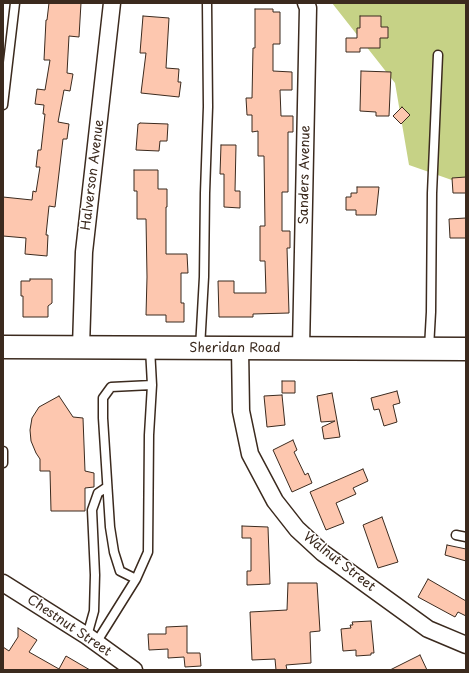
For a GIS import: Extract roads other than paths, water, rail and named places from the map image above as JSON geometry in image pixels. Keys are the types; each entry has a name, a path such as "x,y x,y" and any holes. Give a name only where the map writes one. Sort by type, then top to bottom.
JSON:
{"main road":[{"name":"Sheridan Road","path":"3,347 466,349"}],"street":[{"name":"Halverson Avenue","path":"81,347 84,252 112,3"},
{"name":"Sanders Avenue","path":"301,348 308,16 308,8 306,3"},
{"name":"Walnut Street","path":"240,348 241,411 250,454 275,501 297,529 323,553 428,628 466,645"},
{"name":"Chestnut Street","path":"3,583 92,639 134,670"}],"lane":[{"path":"3,105 15,3"},
{"path":"200,348 204,277 208,100 208,3"},
{"path":"3,28 12,29"},
{"path":"429,348 431,312 432,193 438,55"},
{"path":"92,639 136,579 148,552 149,435 152,385 150,348"},
{"path":"136,579 120,571 110,527 103,398 111,386 152,385"},
{"path":"3,451 3,463"},
{"path":"92,639 95,575 92,510 98,493 107,487"},
{"path":"456,535 466,537"}]}
